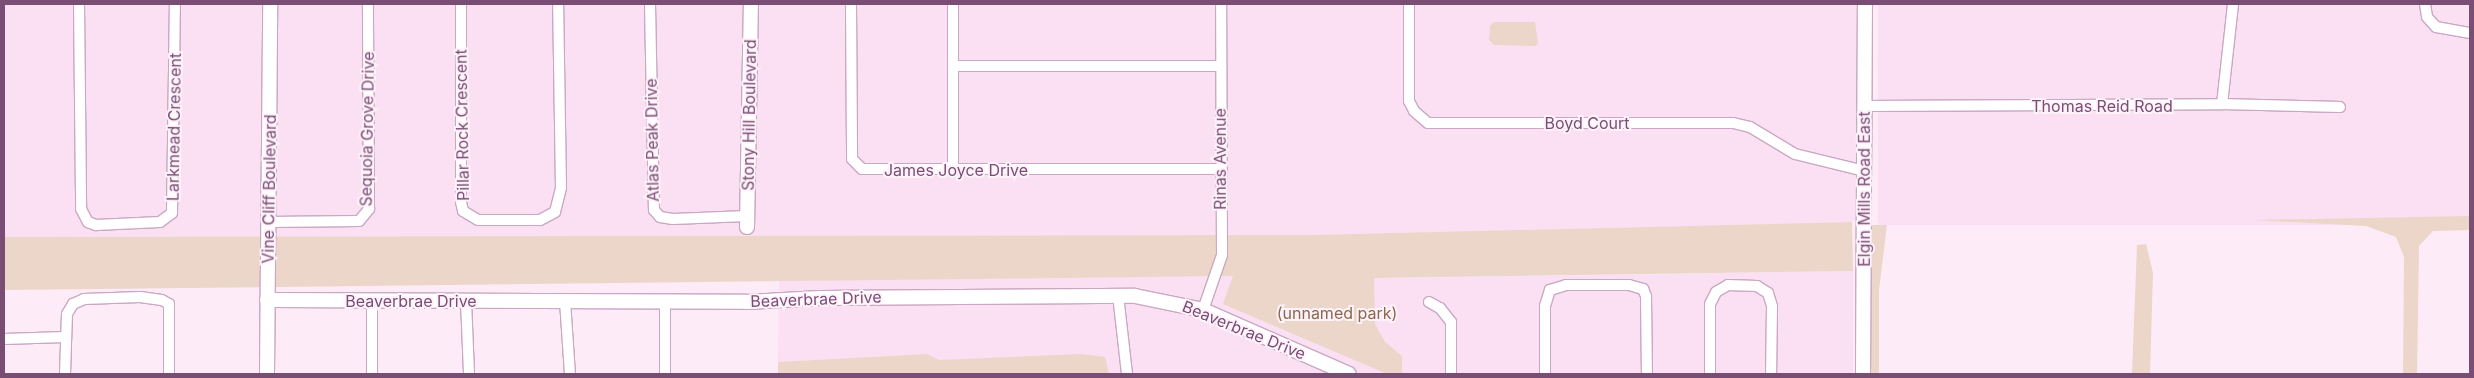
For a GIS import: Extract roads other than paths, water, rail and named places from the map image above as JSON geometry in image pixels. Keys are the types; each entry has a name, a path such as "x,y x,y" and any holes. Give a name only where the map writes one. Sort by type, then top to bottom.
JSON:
{"street":[{"name":"Larkmead Crescent","path":"79,4 81,210 88,222 96,225 160,222 172,213 175,4"},
{"name":"Vine Cliff Boulevard","path":"267,374 270,4"},
{"name":"Sequoia Grove Drive","path":"269,222 358,221 368,209 368,4"},
{"name":"Pillar Rock Crescent","path":"461,4 462,202 463,211 478,220 540,220 550,217 555,212 561,188 558,4"},
{"name":"Atlas Peak Drive","path":"650,4 654,210 660,217 673,219 747,222"},
{"name":"Stony Hill Boulevard","path":"747,222 751,4"},
{"name":"James Joyce Drive","path":"851,4 852,159 856,167 881,171 953,169 1220,169"},
{"path":"953,4 953,169"},
{"name":"Rinas Avenue","path":"1203,310 1222,255 1220,169 1221,4"},
{"name":"Boyd Court","path":"1409,4 1409,101 1414,111 1428,123 1733,122 1750,127 1795,154 1864,171"},
{"name":"Elgin Mills Road East","path":"1863,374 1865,4"},
{"path":"2222,104 2233,4"},
{"path":"2425,4 2426,17 2436,27 2470,33"},
{"path":"953,66 1221,66"},
{"name":"Thomas Reid Road","path":"1864,106 2222,104 2340,107"},
{"path":"1545,374 1545,306 1550,290 1566,285 1629,285 1643,289 1647,303 1647,374"},
{"path":"1710,374 1710,304 1716,292 1728,285 1757,286 1770,299 1772,374"},
{"path":"1118,295 1127,374"},
{"name":"Beaverbrae Drive","path":"267,300 665,301 1118,295 1152,297 1203,310 1348,374"},
{"path":"65,374 67,314 78,301 140,297 162,300 170,308 169,374"},
{"path":"372,300 372,374"},
{"path":"466,301 469,374"},
{"path":"566,301 570,374"},
{"path":"665,301 665,374"},
{"path":"1429,302 1440,308 1451,322 1451,374"},
{"path":"4,339 65,338"}],"park label":[{"name":"(unnamed park)","path":"1337,313"}]}
